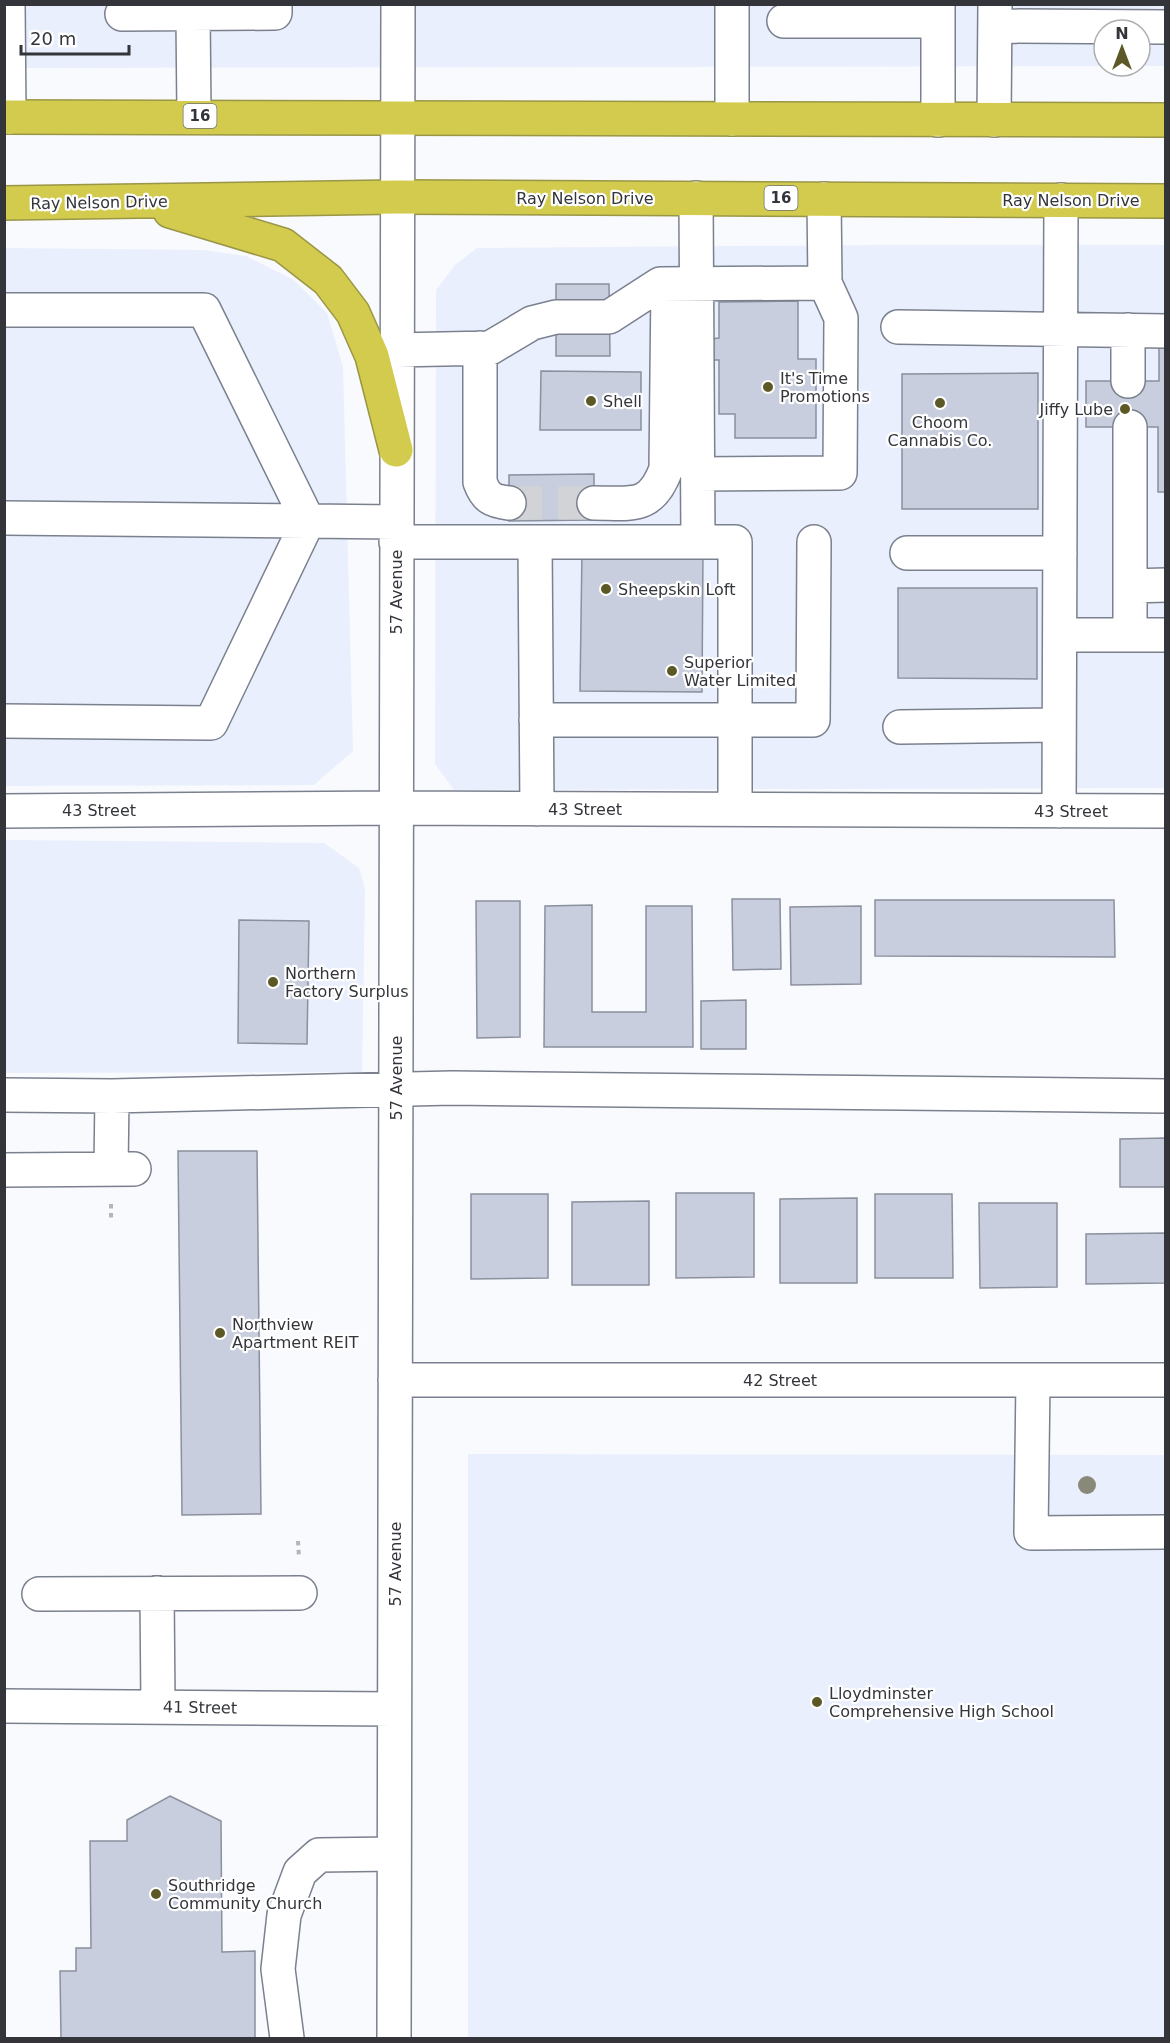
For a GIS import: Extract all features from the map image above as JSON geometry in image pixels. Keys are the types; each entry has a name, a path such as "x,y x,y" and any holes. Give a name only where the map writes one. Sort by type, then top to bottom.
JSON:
{"highway":[{"name":"16","path":"7,117 1166,120"},
{"name":"Ray Nelson Drive","path":"4,203 396,197 1166,201"},
{"path":"142,202 283,245 328,279 353,313 372,356 396,450"}],"street":[{"path":"7,117 8,4"},
{"path":"122,14 275,13 275,4"},
{"name":"57 Avenue","path":"394,2038 398,4"},
{"path":"732,4 732,119"},
{"path":"784,21 938,13 938,120"},
{"path":"193,14 194,116"},
{"path":"994,120 995,15 1166,27"},
{"path":"594,503 634,503 648,500 661,483 666,469 682,284 696,198"},
{"path":"697,474 840,473 841,318 825,283 825,199"},
{"path":"1059,811 1061,200"},
{"path":"396,350 490,348 532,323 556,317 609,317 660,284 825,283"},
{"path":"682,284 697,474 698,542"},
{"path":"4,310 204,310 308,521"},
{"path":"898,327 1166,331"},
{"path":"1128,330 1128,381"},
{"path":"480,348 480,482 485,493 493,501 509,503"},
{"path":"1130,427 1130,634"},
{"path":"4,518 308,521 396,532 535,542 735,542 735,809"},
{"path":"4,721 212,723 308,521"},
{"path":"535,542 537,809"},
{"path":"536,720 813,720 814,542"},
{"path":"907,553 1060,553"},
{"path":"1130,586 1166,585"},
{"path":"1060,635 1166,634"},
{"path":"900,727 1059,725"},
{"name":"43 Street","path":"4,811 396,808 1166,811"},
{"path":"4,1095 112,1096 396,1090 1166,1096"},
{"path":"4,1170 122,1169 112,1096"},
{"name":"42 Street","path":"395,1380 1166,1380"},
{"path":"1033,1380 1031,1533 1166,1532"},
{"path":"157,1593 158,1706"},
{"path":"39,1594 300,1593"},
{"name":"41 Street","path":"4,1706 394,1709"},
{"path":"287,2038 278,1969 284,1915 300,1872 319,1855 394,1854"}],"shaded area":[{"path":"4,5 1165,5 1165,66 1152,66 1152,18 1092,18 1092,66 5,68"},
{"path":"1165,245 1165,788 454,790 435,764 436,290 455,265 477,248"},
{"path":"5,248 204,250 246,256 294,280 327,313 343,367 353,751 314,785 5,786"},
{"path":"5,840 324,843 359,868 365,889 362,1072 5,1073"},
{"name":"Lloydminster Comprehensive High School","path":"468,1454 1165,1455 1165,2038 468,2038"}],"building":[{"path":"556,284 609,284 610,356 556,356"},
{"name":"It's Time Promotions","path":"798,301 798,359 816,359 816,438 735,438 735,414 719,414 719,360 709,360 709,339 719,338 719,302"},
{"path":"1159,347 1166,347 1166,492 1158,492 1158,427 1086,427 1086,381 1159,381"},
{"name":"Shell","path":"541,371 641,372 641,430 540,430"},
{"path":"1038,373 1038,509 902,509 902,374"},
{"path":"594,474 594,520 509,521 509,475"},
{"path":"582,550 703,551 702,692 580,691"},
{"path":"898,588 1037,588 1037,679 898,678"},
{"path":"732,899 780,899 781,969 733,970"},
{"path":"875,900 1114,900 1115,957 875,956"},
{"path":"476,901 520,901 520,1037 477,1038"},
{"path":"592,905 592,1012 646,1012 646,906 692,906 693,1047 544,1047 545,906"},
{"path":"861,906 861,984 791,985 790,907"},
{"name":"Northern Factory Surplus","path":"239,920 309,921 307,1044 238,1043"},
{"path":"746,1000 746,1049 701,1049 701,1001"},
{"path":"1165,1138 1165,1187 1120,1187 1120,1139"},
{"name":"Northview Apartment REIT","path":"178,1151 257,1151 261,1514 182,1515"},
{"path":"676,1193 754,1193 754,1277 676,1278"},
{"path":"471,1194 548,1194 548,1278 471,1279"},
{"path":"875,1194 952,1194 953,1278 875,1278"},
{"path":"857,1198 857,1283 780,1283 780,1199"},
{"path":"649,1201 649,1285 572,1285 572,1202"},
{"path":"979,1203 1057,1203 1057,1287 980,1288"},
{"path":"1166,1233 1166,1283 1086,1284 1086,1234"},
{"name":"Southridge Community Church","path":"170,1796 221,1821 222,1952 255,1951 255,2038 61,2038 60,1971 76,1971 76,1948 91,1948 90,1841 127,1841 127,1820"}],"tunnel":[{"path":"509,503 594,503"}],"place":[{"name":"It's Time Promotions","path":"768,387"},
{"name":"Shell","path":"591,401"},
{"name":"Choom Cannabis Co.","path":"940,403"},
{"name":"Jiffy Lube","path":"1125,409"},
{"name":"Sheepskin Loft","path":"606,589"},
{"name":"Superior Water Limited","path":"672,671"},
{"name":"Northern Factory Surplus","path":"273,982"},
{"name":"Northview Apartment REIT","path":"220,1333"},
{"name":"Lloydminster Comprehensive High School","path":"817,1702"},
{"name":"Southridge Community Church","path":"156,1894"}]}
